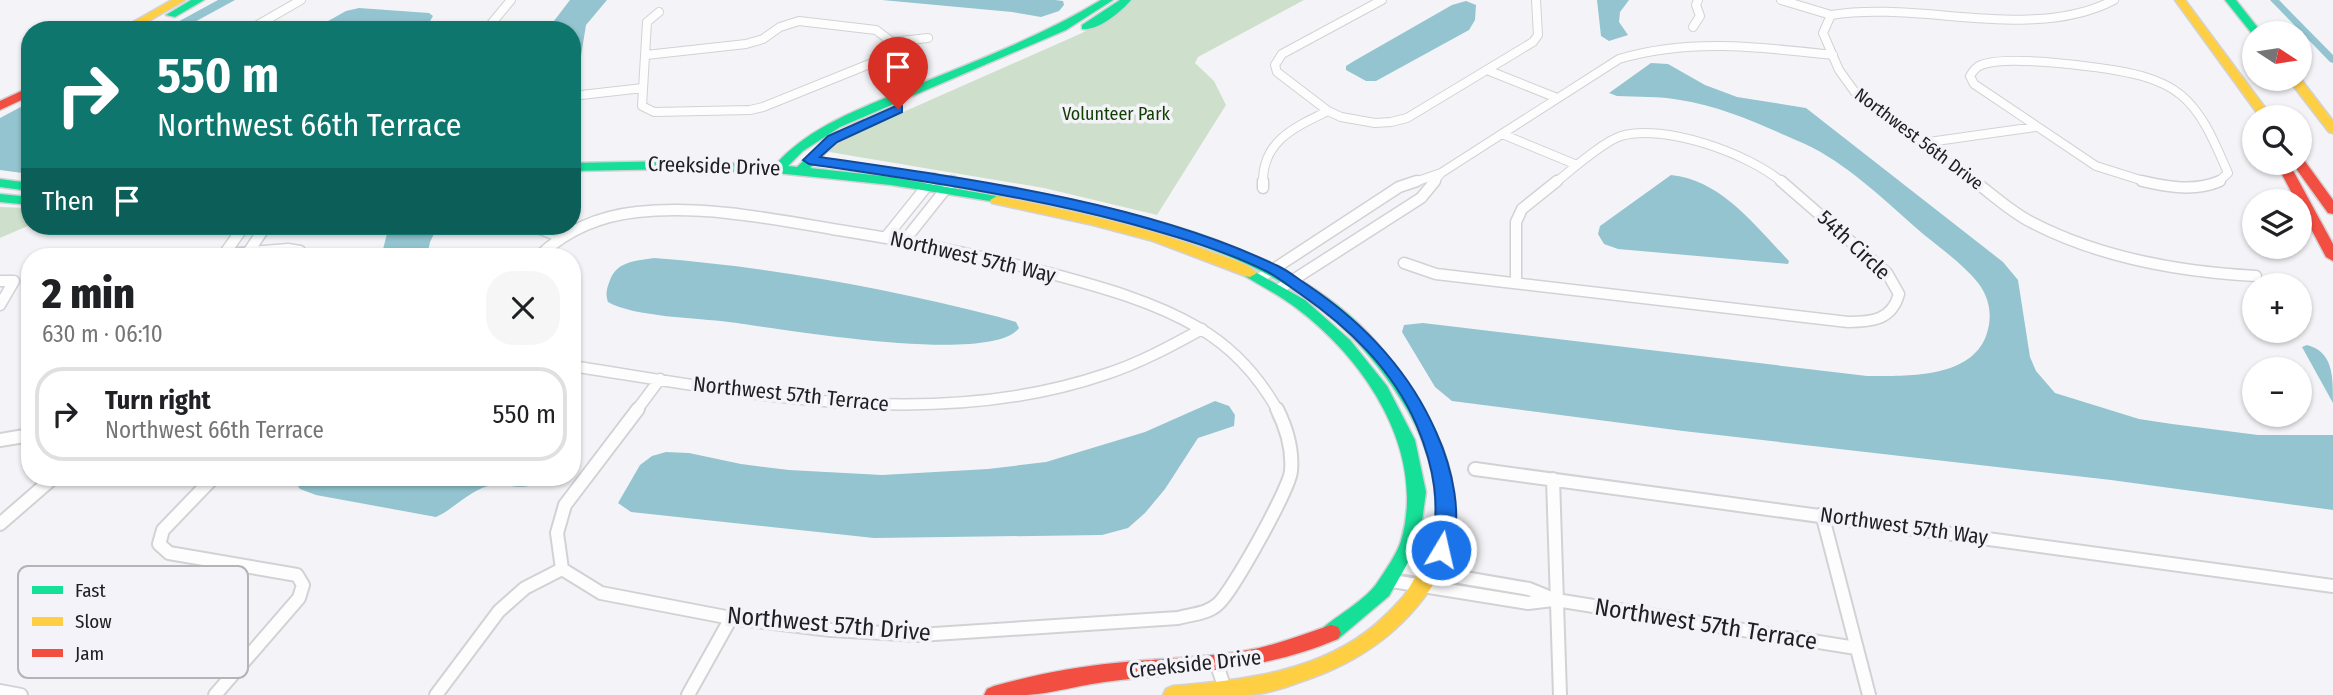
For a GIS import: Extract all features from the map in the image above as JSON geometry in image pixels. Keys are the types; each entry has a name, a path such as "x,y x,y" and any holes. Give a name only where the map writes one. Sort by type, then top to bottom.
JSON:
{"main road":[{"path":"141,21 180,0"},
{"path":"161,21 200,0"},
{"path":"783,162 816,135 836,124 1062,28 1108,0"},
{"path":"806,165 833,139 851,129 1076,32 1112,12 1126,0"},
{"path":"2180,0 2257,105"},
{"path":"2233,4 2247,21"},
{"path":"2233,4 2251,21"},
{"path":"0,95 21,84"},
{"path":"2312,86 2333,111"},
{"path":"2303,91 2333,129"},
{"path":"0,106 21,96"},
{"path":"2254,101 2256,105"},
{"name":"Creekside Drive","path":"581,159 692,153 940,183 1146,236 1267,274 1324,302 1359,330 1391,366 1417,407 1439,458 1447,504 1446,527 1428,580 1380,634 1340,659 1297,678 1226,693 1173,695"},
{"name":"Creekside Drive","path":"581,167 685,162 783,162"},
{"path":"2289,175 2333,257"},
{"path":"2307,175 2333,210"},
{"path":"0,183 21,186"},
{"path":"0,198 21,200"},
{"name":"Creekside Drive","path":"994,695 1071,677 1256,661 1310,643 1358,615 1396,574 1416,531 1420,507 1410,451 1398,419 1386,394 1351,347 1306,308 1285,284"}],"street":[{"path":"265,21 301,0"},
{"path":"494,21 511,0"},
{"path":"1382,0 1277,59 1276,72 1328,111 1358,122 1375,123 1408,118 1533,42 1538,35 1536,0"},
{"path":"1693,27 1700,16 1696,5 1698,0"},
{"path":"1781,0 1831,15 1864,5 1885,4 2063,16 2105,8 2114,0"},
{"path":"659,12 648,22 642,106 646,110 736,110 762,107 877,61 891,48 892,42"},
{"name":"Northwest 56th Drive","path":"1831,15 1823,33 1846,82 1857,95 2028,220 2099,250 2215,274 2242,275"},
{"path":"646,55 747,44 762,39 780,27 799,22 876,30 892,42 928,38"},
{"path":"1267,274 1399,187 1441,173 1619,59 1642,51 1672,46 1730,45 1833,55"},
{"path":"1922,143 2035,127 2115,176 2196,188 2213,186 2224,181 2228,173 2203,120 2183,96 2156,80 2120,71 2017,62 1982,64 1973,70 1970,76 1974,85 2035,127"},
{"path":"1487,70 1557,97"},
{"path":"581,95 643,88"},
{"path":"1263,188 1261,168 1279,137 1328,111"},
{"name":"54th Circle","path":"1404,263 1436,274 1848,322 1880,319 1892,312 1898,303 1899,294 1887,273 1781,180 1755,163 1690,138 1652,131 1619,136 1522,209 1516,222 1516,283"},
{"path":"1503,134 1577,165"},
{"path":"1285,284 1421,198 1441,173"},
{"path":"886,237 940,183"},
{"path":"905,240 940,183"},
{"path":"1373,205 1393,215"},
{"name":"Northwest 57th Way","path":"581,229 609,217 639,212 744,216 905,240 1013,264 1133,298 1202,329 1241,359 1259,379 1276,407 1287,433 1291,475"},
{"path":"556,235 561,237"},
{"name":"Northwest 57th Way","path":"548,248 566,235"},
{"path":"0,281 14,281 0,306"},
{"name":"Northwest 57th Terrace","path":"660,379 831,403 965,405 1016,397 1092,379 1152,356 1202,329"},
{"path":"581,367 660,379 581,484"},
{"path":"0,440 21,436"},
{"name":"Northwest 57th Way","path":"1475,468 2333,586"},
{"name":"Northwest 57th Drive","path":"562,569 601,593 731,618 831,629 919,635 1178,618 1210,610 1228,594 1291,475"},
{"path":"1553,479 1560,695"},
{"path":"0,524 44,486"},
{"path":"205,486 163,530 159,544 169,553 245,566"},
{"path":"436,695 499,611 525,588 562,569 557,533 565,505 579,486"},
{"path":"1822,514 1868,695"},
{"path":"248,567 297,575 303,585 299,598 248,657"},
{"name":"Northwest 57th Terrace","path":"1396,574 1528,603 1556,600 1856,648"},
{"path":"688,695 731,618"},
{"path":"1217,665 1226,693"},
{"path":"215,695 230,678"},
{"path":"0,691 22,695"}],"green space":[{"name":"Volunteer Park","path":"1130,0 1304,0 1198,57 1195,63 1214,81 1226,105 1157,215 1044,188 829,152 830,147 840,140 1082,33 1110,17"},
{"path":"0,207 21,208 21,229 0,238"}],"water":[{"path":"218,0 235,0 196,21 180,21"},
{"path":"570,0 607,0 586,25 581,56 581,21 554,21"},
{"path":"882,0 1055,0 1063,1 1064,5 1059,11 1041,17"},
{"path":"1597,0 1629,0 1620,12 1619,22 1628,35 1609,41 1601,36"},
{"path":"1466,1 1476,5 1475,20 1469,30 1376,81 1366,81 1346,70 1346,66 1354,61 1452,5"},
{"path":"359,8 429,13 433,16 430,21 328,21 346,11"},
{"path":"1651,63 1668,64 1705,85 1737,97 1806,108 2003,262 2018,280 2030,357 2036,371 2055,393 2139,419 2172,424 2258,435 2333,435 2333,510 2111,480 1683,431 1452,401 1435,387 1402,332 1404,325 1423,323 1867,376 1936,372 1968,359 1979,348 1989,327 1990,315 1986,298 1975,279 1835,161 1805,144 1712,107 1672,99 1617,96 1609,93"},
{"path":"21,107 21,173 0,170 0,118"},
{"path":"1671,175 1689,179 1722,195 1751,220 1789,261 1788,264 1618,249 1604,244 1598,234 1600,226"},
{"path":"387,235 434,235 429,248 383,248"},
{"path":"654,258 785,273 871,288 999,317 1016,322 1019,328 1001,339 969,344 882,342 650,314 608,302 607,288 617,269 634,261"},
{"path":"2307,345 2316,348 2327,359 2332,374 2333,403 2312,365 2312,357 2308,357 2302,347"},
{"path":"1215,401 1229,406 1235,415 1234,426 1198,438 1165,489 1145,513 1128,528 1102,535 874,538 631,512 618,503 640,465 652,456 666,452 689,453 741,464 789,470 882,475 988,469 1046,462 1145,432"},
{"path":"298,486 488,486 436,517 316,495"}],"waterway":[{"path":"2274,0 2333,60"}],"traffic: fast":[{"path":"171,15 199,0"},
{"path":"780,167 798,148 836,124 1062,28 1108,0"},
{"path":"1086,27 1112,12 1126,0"},
{"path":"2230,0 2247,21"},
{"path":"802,169 833,139 864,124"},
{"path":"581,167 679,165 786,170 891,181 997,200"},
{"path":"0,183 21,186"},
{"path":"1011,191 1135,219 1195,237 1252,260 1305,289 1352,326 1393,373 1427,430 1434,447 1443,481 1446,516 1440,551 1433,568"},
{"path":"0,198 21,200"},
{"path":"1250,273 1300,304 1345,343 1381,389 1406,440 1417,492 1410,543 1382,591 1331,633"}],"traffic: slow":[{"path":"141,21 180,0"},
{"path":"2180,0 2257,105"},
{"path":"2303,91 2333,129"},
{"path":"997,200 1158,238 1250,273"},
{"path":"1173,695 1251,686 1322,667 1354,651 1383,630 1410,602 1433,568"}],"traffic: jam":[{"path":"0,106 21,96"},
{"path":"2289,175 2333,257"},
{"path":"2308,175 2333,210"},
{"path":"994,695 1079,676 1258,657 1331,633"}],"route":[{"path":"898,109 833,139 809,160 886,169 981,185 1095,210 1186,235 1275,270 1340,314 1359,330 1391,366 1417,407 1439,458 1447,504 1441,550"}]}
